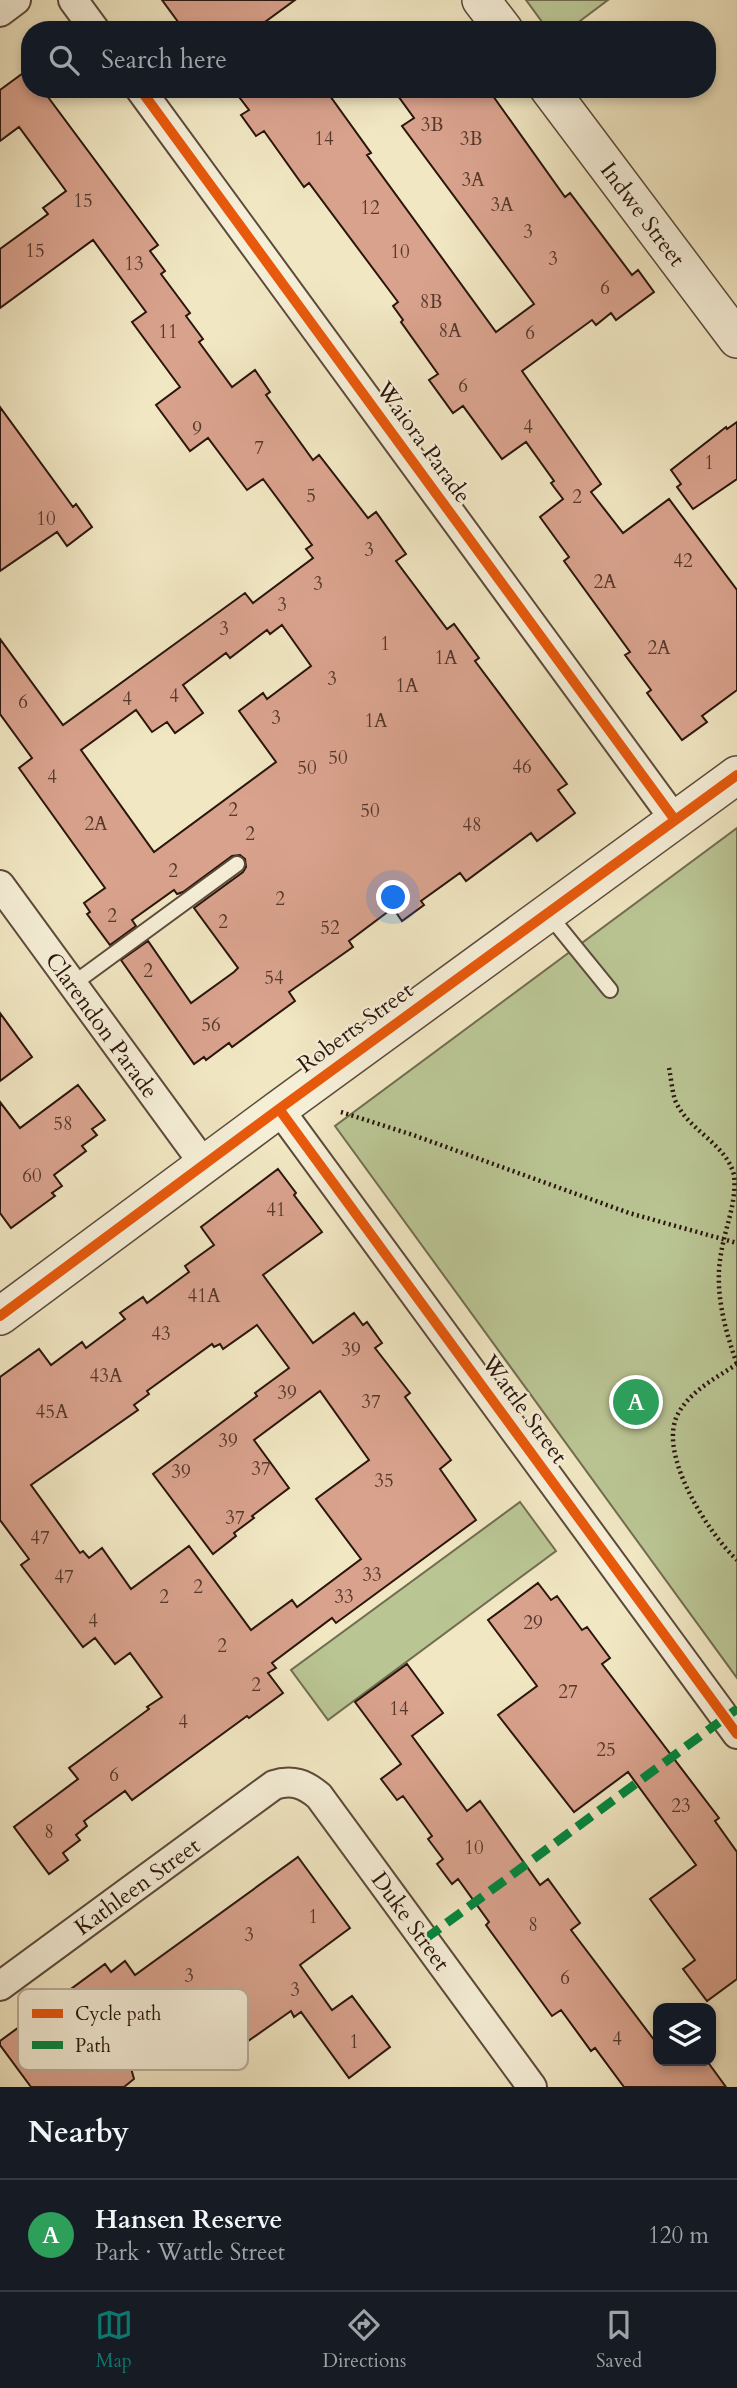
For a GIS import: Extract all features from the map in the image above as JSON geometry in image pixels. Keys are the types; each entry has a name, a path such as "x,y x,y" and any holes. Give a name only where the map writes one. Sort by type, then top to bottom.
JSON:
{"street":[{"path":"0,12 16,0"},
{"path":"73,0 88,21"},
{"path":"481,0 497,21"},
{"name":"Waiora Parade","path":"146,98 675,820"},
{"name":"Indwe Street","path":"556,98 737,339"},
{"name":"Roberts Street","path":"0,1316 737,775"},
{"name":"Clarendon Parade","path":"0,885 204,1164"},
{"name":"Wattle Street","path":"279,1109 737,1734"},
{"name":"Duke Street","path":"274,1785 283,1782 300,1783 319,1796 532,2087"},
{"name":"Kathleen Street","path":"0,1986 274,1785"}],"lane":[{"path":"73,984 237,864"},
{"path":"547,913 610,990"}],"path":[{"path":"669,1068 676,1101 691,1122 728,1160 733,1174 735,1200 719,1267 723,1318 737,1364 698,1390 679,1410 672,1434 676,1456 690,1493 712,1532 737,1560"},
{"path":"341,1112 413,1135 629,1213 737,1243"}],"green space":[{"path":"526,0 608,0 580,21 541,21"},
{"path":"737,828 737,1678 335,1126"},
{"path":"520,1502 556,1551 328,1720 291,1670"}],"building":[{"path":"162,0 295,0 266,21 177,21"},
{"path":"21,75 21,98 49,98 158,245 150,251 165,271 161,274 190,313 186,316 203,339 199,342 232,387 255,370 270,392 266,395 313,460 319,455 368,518 376,512 406,554 396,561 447,629 454,624 479,658 475,661 567,784 558,790 575,813 537,841 531,833 466,881 460,873 421,901 424,905 402,921 393,908 349,941 353,947 289,992 295,1001 232,1047 229,1043 206,1060 204,1057 194,1064 121,960 148,941 191,1003 234,972 238,968 194,908 243,872 246,867 245,859 240,855 232,856 183,892 177,894 174,890 132,920 136,926 110,945 87,914 90,912 84,903 105,888 19,768 32,758 0,714 0,639 63,725 245,593 253,603 313,558 306,549 312,545 263,479 247,490 208,438 190,451 156,405 180,387 132,322 146,312 93,240 0,308 0,249 48,214 43,208 66,191 19,127 0,141 0,90","holes":["282,625 311,666 267,699 263,693 239,711 276,762 154,852 81,750 136,710 152,732 167,722 175,733 203,713 183,685 226,653 230,658 267,630 270,634"]},
{"path":"240,98 331,98 371,153 367,155 496,332 534,304 402,126 414,118 400,98 494,98 565,197 570,193 632,275 638,270 654,292 616,320 611,313 596,325 592,320 522,371 601,484 591,492 623,533 669,499 737,590 737,690 702,716 707,722 682,740 647,693 651,690 625,655 630,652 564,561 569,557 540,517 563,499 551,483 554,481 526,442 502,459 463,406 453,413 429,380 438,374 401,322 403,320 393,306 398,302 309,183 304,187 264,131 256,136 241,115 249,110"},
{"path":"0,407 73,507 76,504 92,527 67,546 57,532 0,571"},
{"path":"737,422 737,479 693,509 677,487 681,484 671,470 726,427 727,429"},
{"path":"0,1013 32,1057 0,1081"},
{"path":"78,1085 105,1120 92,1129 97,1135 82,1146 86,1151 54,1175 62,1186 52,1193 55,1196 11,1228 0,1213 0,1102 20,1128"},
{"path":"278,1169 322,1232 263,1275 313,1343 354,1313 363,1325 367,1322 382,1343 375,1348 410,1393 405,1397 451,1460 440,1469 476,1520 336,1623 332,1618 272,1663 276,1668 268,1673 283,1693 132,1800 125,1791 84,1821 87,1826 76,1835 80,1840 63,1853 68,1860 49,1874 14,1827 78,1779 69,1768 162,1697 130,1653 115,1664 95,1638 83,1647 21,1565 29,1559 0,1520 0,1377 39,1349 51,1365 82,1342 86,1348 125,1319 120,1313 143,1297 147,1303 189,1272 185,1266 214,1245 201,1227","holes":["257,1325 289,1368 255,1393 257,1396 153,1474 213,1554 236,1536 234,1533 254,1518 252,1516 289,1488 254,1440 320,1391 369,1460 316,1499 361,1559 297,1607 292,1600 251,1630 189,1546 131,1589 102,1548 89,1558 83,1551 80,1553 31,1485 138,1410 134,1405 149,1394 147,1391 212,1344 214,1347 220,1344 223,1349"]},
{"path":"538,1583 551,1600 557,1596 582,1630 587,1627 610,1658 602,1664 719,1818 715,1821 737,1852 737,1979 707,2001 683,1969 695,1960 650,1899 696,1865 628,1772 574,1812 498,1715 537,1686 488,1620"},
{"path":"407,1664 443,1713 412,1736 467,1811 480,1801 540,1885 548,1879 580,1923 571,1930 653,2038 653,2066 711,2066 726,2087 624,2087 595,2048 591,2051 561,2010 552,2016 486,1925 489,1922 458,1879 452,1884 437,1864 443,1859 428,1839 432,1836 403,1796 397,1800 381,1779 401,1764 355,1702"},
{"path":"298,1857 350,1928 300,1965 332,2010 352,1996 390,2047 349,2078 301,2012 294,2017 291,2011 248,2041 248,1989 71,1989 105,1964 111,1972 125,1961 135,1975"},
{"path":"18,2028 18,2069 0,2045 0,2041"},
{"path":"18,2070 132,2070 134,2079 124,2087 31,2087"}],"marked path":[{"path":"425,1939 737,1709"}],"cycle path":[{"path":"147,98 675,820"},
{"path":"0,1316 737,775"},
{"path":"279,1109 737,1734"}],"place":[{"name":"Hansen Reserve","path":"636,1402"}]}
